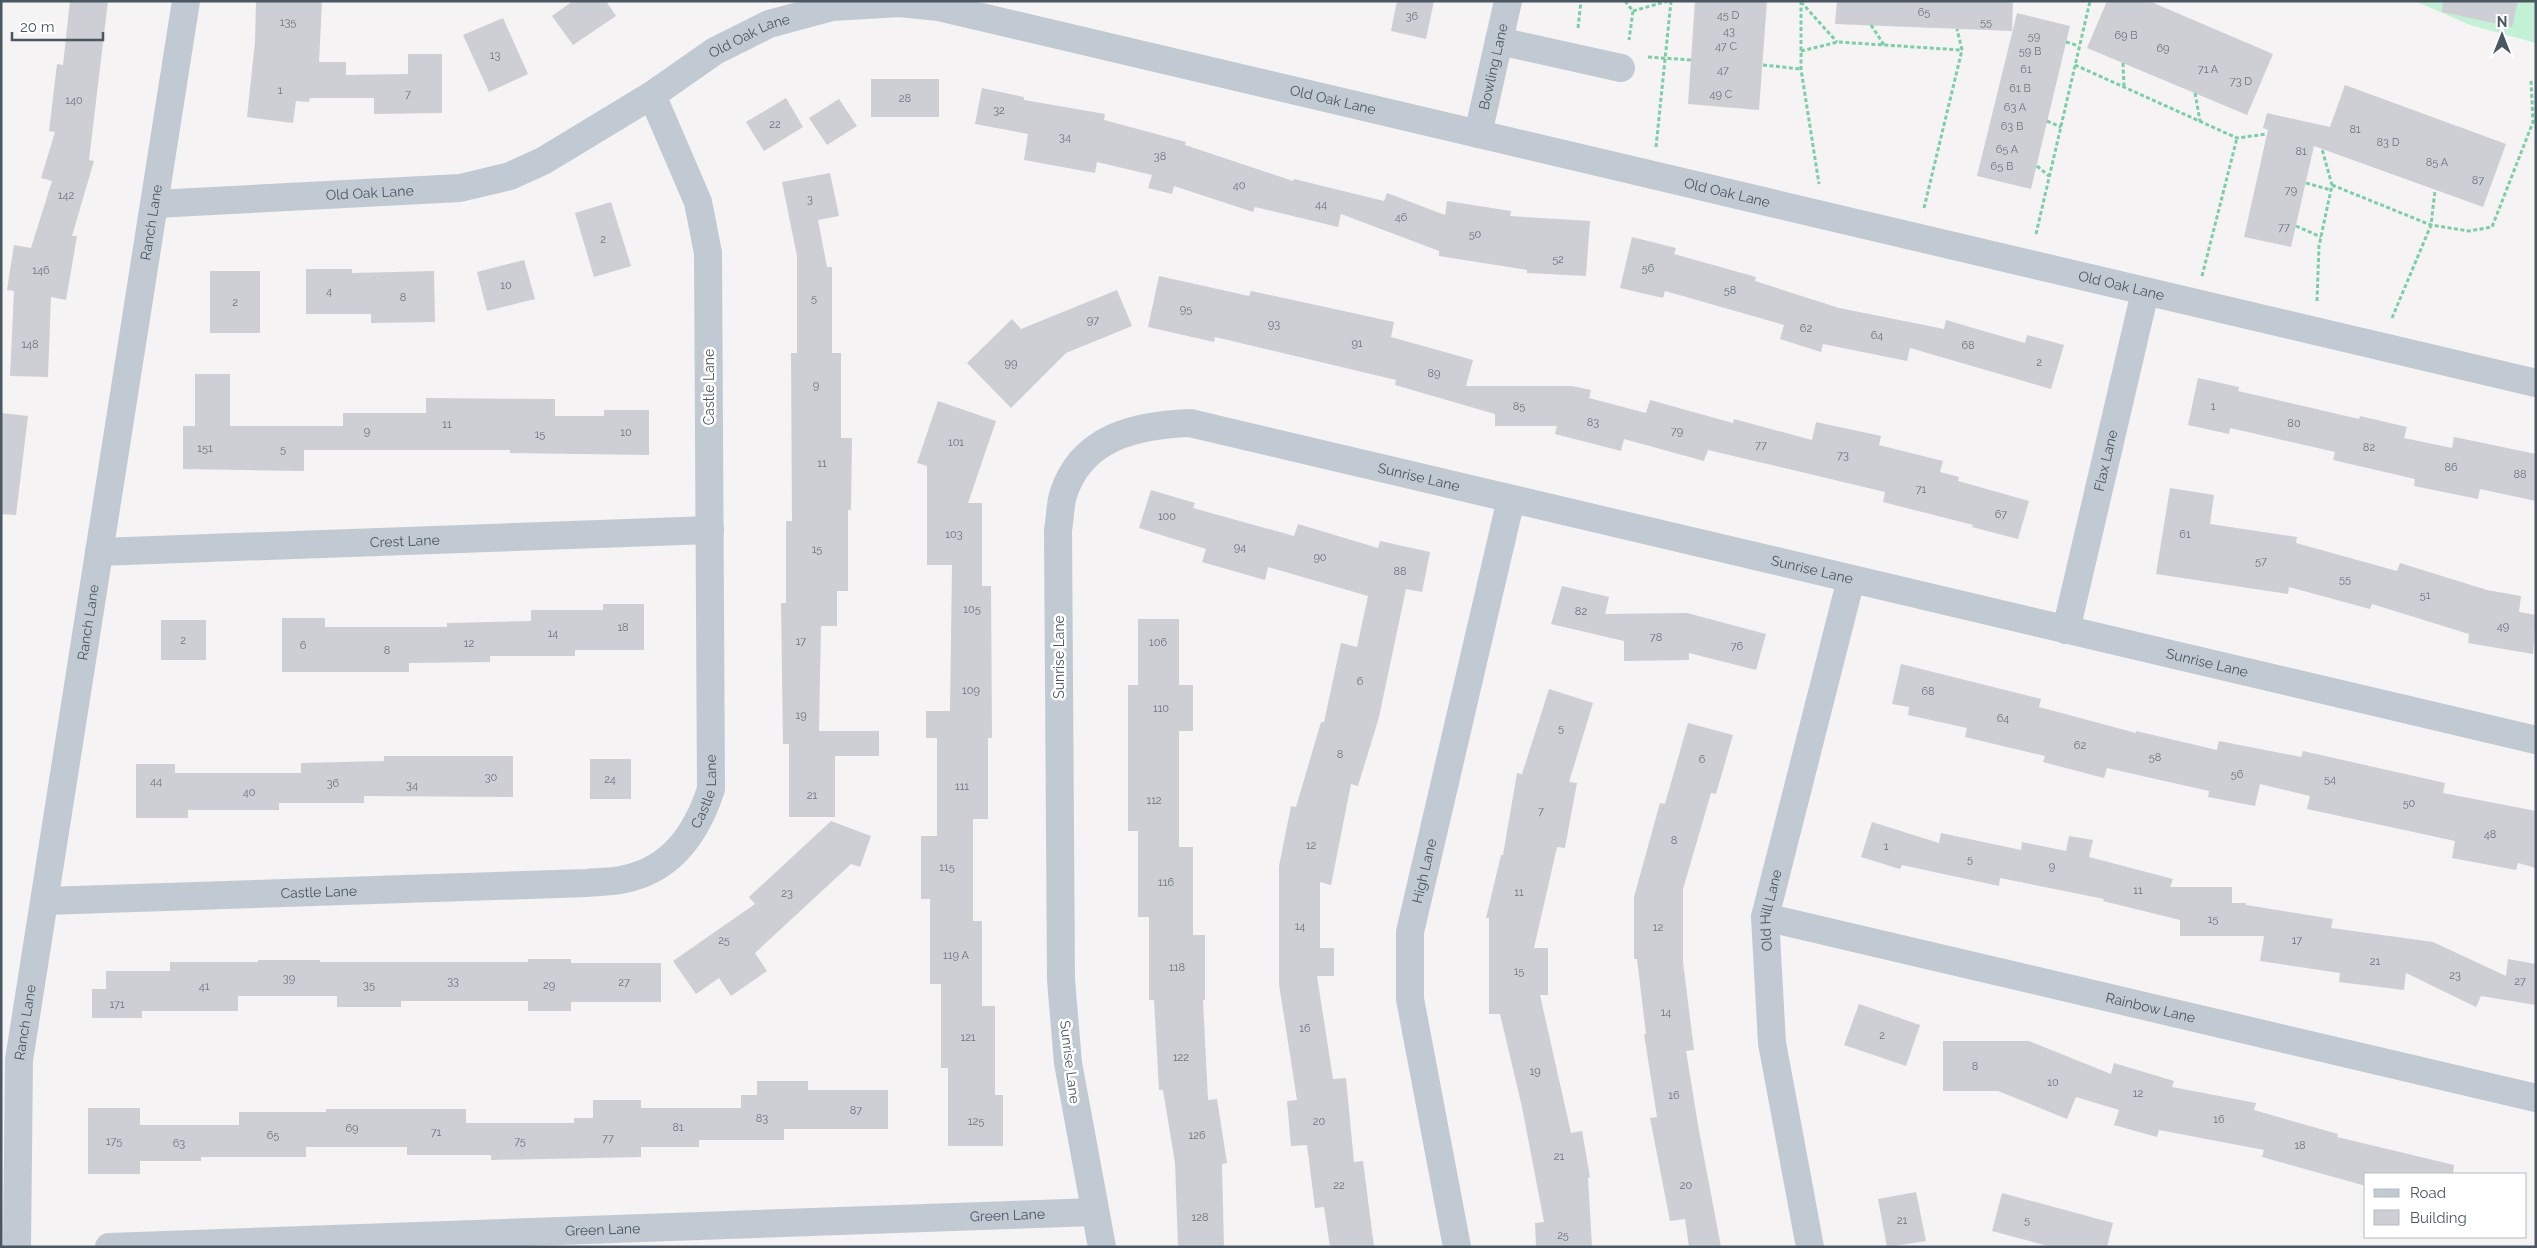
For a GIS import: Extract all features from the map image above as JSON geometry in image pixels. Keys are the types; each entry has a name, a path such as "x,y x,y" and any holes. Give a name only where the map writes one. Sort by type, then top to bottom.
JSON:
{"street":[{"name":"Ranch Lane","path":"17,1247 18,1060 46,901 186,1"},
{"name":"Bowling Lane","path":"1478,134 1508,1"},
{"name":"Old Oak Lane","path":"155,204 460,188 510,176 543,161 652,94 715,51 769,24 832,7 900,3 939,7 2380,347 2535,380"},
{"path":"1499,41 1623,62"},
{"name":"Castle Lane","path":"46,901 586,883 626,879 653,870 687,842 702,815 711,789 708,252 698,202 652,94"},
{"name":"Flax Lane","path":"2066,630 2145,292"},
{"name":"Sunrise Lane","path":"1102,1247 1068,1063 1061,980 1058,530 1063,496 1072,474 1092,451 1120,434 1153,425 1190,423 2536,740"},
{"name":"High Lane","path":"1457,1247 1410,999 1410,932 1511,499"},
{"name":"Crest Lane","path":"99,552 710,530"},
{"name":"Old Hill Lane","path":"1810,1247 1772,1043 1765,917 1850,579"},
{"name":"Rainbow Lane","path":"1765,917 2536,1098"},
{"name":"Green Lane","path":"109,1247 748,1236 1095,1212"}],"path":[{"path":"1625,1 1633,12 1623,62 1665,58 1691,60"},
{"path":"1633,12 1669,1 1653,175"},
{"path":"2029,264 2090,1"},
{"path":"1801,2 1838,42"},
{"path":"1801,2 1801,69 1824,216"},
{"path":"1871,25 1884,45"},
{"path":"1917,237 1962,50 1957,29"},
{"path":"1801,51 1838,42 1962,50"},
{"path":"2066,42 2079,46"},
{"path":"2123,63 2124,87"},
{"path":"1763,65 1801,69"},
{"path":"2075,65 2237,138 2267,134"},
{"path":"2332,185 2431,225 2469,231 2492,227 2533,122 2531,80"},
{"path":"2195,93 2200,122"},
{"path":"2048,121 2061,127"},
{"path":"2195,303 2237,138"},
{"path":"2316,332 2321,237 2332,185 2322,149"},
{"path":"2037,166 2049,176"},
{"path":"2306,183 2331,190"},
{"path":"2380,347 2431,225 2435,190"},
{"path":"2296,226 2321,237"}],"green space":[{"path":"2415,1 2536,1 2536,43 2470,25"}],"building":[{"path":"70,1 108,1 89,160 94,161 72,236 77,236 66,300 51,297 48,377 10,376 14,291 7,290 14,245 31,248 52,181 41,178 55,132 49,131 57,64 63,65"},
{"path":"256,1 322,1 319,62 346,62 346,75 408,74 408,54 442,54 442,113 374,114 374,98 310,98 309,102 296,101 293,123 247,117 255,42"},
{"path":"573,1 606,1 616,16 573,45 552,16"},
{"path":"1397,1 1434,1 1426,39 1391,31"},
{"path":"1695,1 1767,1 1759,110 1688,104"},
{"path":"1837,1 2013,1 2012,31 1835,24"},
{"path":"2107,1 2149,1 2273,54 2247,115 2087,48"},
{"path":"2443,1 2518,1 2512,27 2442,12"},
{"path":"2017,13 2070,26 2031,189 1977,176"},
{"path":"503,18 528,74 489,92 463,35"},
{"path":"871,79 939,79 939,117 871,117"},
{"path":"2345,85 2506,144 2483,207 2314,146 2291,247 2244,237 2268,130 2263,128 2267,113 2330,127"},
{"path":"982,88 1024,97 1024,100 1105,114 1104,120 1186,142 1185,145 1293,181 1294,179 1384,201 1387,193 1445,215 1447,201 1511,211 1510,216 1590,221 1586,276 1527,273 1527,270 1439,256 1439,251 1341,214 1338,227 1255,207 1253,212 1174,186 1172,194 1148,188 1152,175 1097,162 1095,173 1024,160 1028,134 975,124"},
{"path":"786,98 803,127 764,151 746,122"},
{"path":"839,99 857,126 827,145 809,118"},
{"path":"830,173 839,216 818,220 827,267 832,267 832,353 841,353 841,438 852,438 851,510 848,510 848,591 837,591 837,626 821,626 819,731 879,731 879,756 835,756 835,817 789,817 789,744 783,744 781,603 786,603 786,521 792,521 791,353 797,353 797,256 782,182"},
{"path":"611,202 631,266 594,277 575,213"},
{"path":"1632,237 1676,248 1674,254 1756,277 1755,281 1839,308 1944,329 1946,320 2025,343 2027,335 2064,345 2051,389 1910,348 1907,361 1823,344 1821,352 1780,339 1784,325 1665,291 1663,298 1620,288"},
{"path":"524,260 535,299 487,311 477,272"},
{"path":"306,269 352,269 352,273 434,271 435,322 371,323 371,314 306,314"},
{"path":"210,271 260,271 260,333 210,333"},
{"path":"1159,276 1249,296 1251,291 1394,322 1391,337 1473,360 1466,386 1572,386 1591,390 1589,398 1646,413 1650,400 1733,423 1734,419 1812,440 1816,422 1881,436 1879,445 1943,461 1940,472 1959,477 1958,481 2029,501 2018,539 1972,527 1973,525 1883,502 1885,492 1708,450 1704,461 1624,439 1621,451 1555,434 1557,426 1495,426 1495,414 1395,385 1396,380 1215,337 1214,342 1148,327"},
{"path":"1117,290 1132,326 1066,353 1011,408 967,363 1012,319 1021,329"},
{"path":"195,374 230,374 230,426 343,426 343,413 426,413 426,398 555,399 555,416 604,416 604,410 649,410 649,455 510,453 510,450 304,450 304,471 183,469 183,426 195,426"},
{"path":"2198,378 2239,387 2238,391 2359,419 2360,416 2407,427 2404,438 2452,448 2454,437 2536,454 2536,501 2480,489 2478,499 2414,486 2415,479 2333,460 2335,452 2230,428 2229,434 2188,425"},
{"path":"938,401 996,421 968,503 982,503 982,586 991,586 992,738 988,738 988,819 973,819 973,921 982,921 982,1006 995,1006 995,1095 1003,1095 1003,1146 948,1146 948,1068 941,1068 941,984 930,984 930,899 921,899 921,836 937,836 937,738 926,738 926,711 950,711 952,565 927,565 927,466 917,463"},
{"path":"1,413 28,416 16,515 1,514"},
{"path":"2170,488 2214,495 2210,524 2297,537 2296,543 2397,571 2400,563 2487,590 2521,596 2519,612 2536,615 2533,654 2468,643 2469,634 2372,604 2370,609 2289,587 2288,594 2156,574"},
{"path":"1151,490 1195,503 1193,508 1294,536 1298,524 1378,548 1380,541 1430,552 1422,592 1406,589 1379,717 1358,786 1351,784 1331,885 1320,882 1320,948 1334,948 1334,976 1317,976 1333,1079 1346,1078 1354,1162 1363,1161 1374,1247 1330,1247 1324,1207 1315,1208 1307,1145 1291,1146 1287,1101 1297,1100 1279,984 1279,866 1291,806 1296,807 1321,722 1324,722 1341,643 1357,647 1368,596 1268,567 1265,580 1202,562 1206,549 1139,528"},
{"path":"1562,586 1609,597 1605,614 1687,613 1766,634 1756,670 1689,653 1689,660 1624,661 1624,641 1551,624"},
{"path":"603,604 644,604 644,650 575,650 575,656 490,656 490,662 409,663 409,672 282,672 282,618 325,618 325,627 447,627 447,623 531,621 531,610 603,610"},
{"path":"1138,619 1179,619 1179,685 1193,685 1193,731 1179,731 1179,847 1193,847 1193,935 1205,935 1205,1000 1203,1000 1208,1100 1217,1099 1227,1163 1222,1164 1224,1247 1178,1247 1175,1163 1163,1090 1159,1090 1154,1000 1149,1000 1149,917 1138,917 1138,831 1128,831 1128,685 1138,685"},
{"path":"161,620 206,620 206,660 161,660"},
{"path":"1901,664 2041,699 2039,707 2136,733 2136,731 2217,750 2219,741 2301,757 2303,751 2445,783 2443,793 2536,811 2536,868 2518,863 2516,870 2452,858 2455,841 2307,809 2310,796 2260,784 2255,806 2208,797 2209,791 2107,768 2104,778 2043,762 2045,756 1965,737 1967,728 1908,715 1909,707 1892,704"},
{"path":"1549,689 1593,703 1569,782 1577,783 1565,848 1557,847 1534,948 1548,948 1548,995 1540,995 1571,1133 1582,1131 1590,1177 1588,1178 1592,1247 1536,1247 1535,1223 1544,1222 1522,1107 1500,1014 1489,1014 1489,918 1486,918 1501,855 1503,855 1517,773 1522,774"},
{"path":"1688,723 1733,735 1716,794 1711,793 1683,889 1683,962 1694,1050 1686,1051 1721,1247 1689,1247 1685,1219 1670,1221 1650,1118 1657,1117 1644,1034 1646,1034 1637,959 1634,959 1634,897 1660,803 1665,804"},
{"path":"384,756 513,756 513,797 364,796 364,803 279,803 279,810 188,810 188,818 136,818 136,764 175,764 175,773 301,773 301,763 384,761"},
{"path":"590,759 631,759 631,799 590,799"},
{"path":"831,821 871,836 860,867 851,864 755,953 767,971 731,996 719,978 696,994 673,961 755,904 749,897"},
{"path":"1872,822 1939,843 1941,833 2021,850 2022,842 2066,851 2069,836 2093,840 2089,857 2173,879 2170,887 2232,887 2232,903 2246,903 2246,905 2333,919 2331,928 2433,942 2506,976 2508,959 2536,964 2536,1005 2481,996 2476,1007 2406,973 2404,990 2339,982 2340,973 2260,961 2264,936 2180,936 2180,920 2103,901 2104,899 2000,878 1999,886 1902,865 1900,869 1861,857"},
{"path":"528,959 571,959 571,963 661,963 661,1002 571,1002 571,1011 528,1011 528,1001 401,1001 401,1007 337,1007 337,996 238,996 238,1011 142,1011 142,1018 92,1018 92,989 106,989 106,971 170,971 170,962 320,960 320,962 528,962"},
{"path":"1859,1004 1920,1025 1906,1066 1844,1045"},
{"path":"1943,1041 2029,1041 2111,1074 2114,1063 2174,1081 2172,1087 2256,1103 2254,1110 2338,1134 2337,1137 2454,1165 2453,1173 2364,1173 2364,1185 2262,1157 2264,1150 2159,1130 2157,1137 2114,1125 2119,1110 2076,1097 2067,1119 1998,1091 1943,1091"},
{"path":"757,1081 808,1081 808,1090 888,1090 888,1129 784,1129 784,1140 699,1140 699,1147 641,1147 641,1157 491,1160 491,1155 407,1155 407,1147 306,1147 306,1157 201,1157 201,1161 140,1161 140,1174 88,1174 88,1108 140,1108 140,1125 239,1125 239,1112 326,1112 326,1109 466,1109 466,1123 574,1123 574,1118 593,1118 593,1100 641,1100 641,1108 741,1108 741,1095 757,1095"},
{"path":"1916,1192 1926,1241 1887,1247 1878,1199"},
{"path":"2002,1193 2113,1223 2107,1247 2052,1247 1992,1231"}]}
